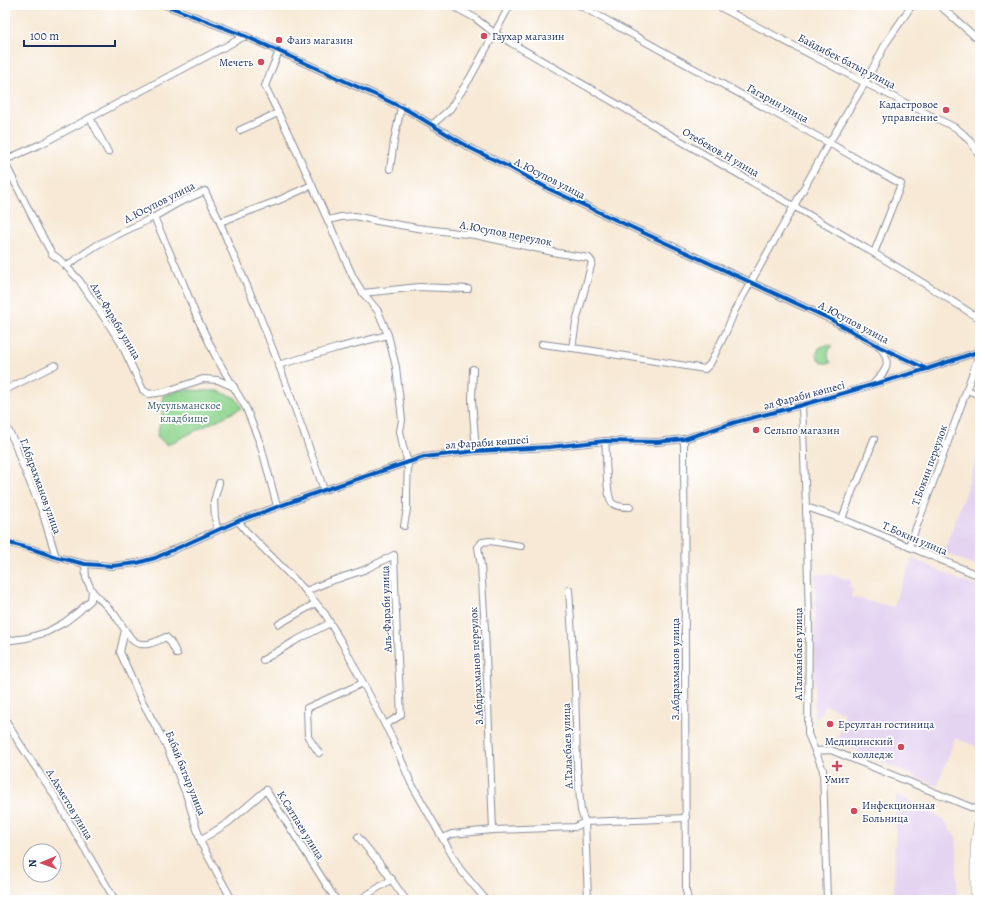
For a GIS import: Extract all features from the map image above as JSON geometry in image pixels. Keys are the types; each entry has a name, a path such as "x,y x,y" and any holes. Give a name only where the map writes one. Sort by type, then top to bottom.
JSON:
{"main road":[{"path":"975,900 975,849 980,812"}],"street":[{"name":"А.Юсупов улица","path":"165,5 245,36 380,96 470,148 549,189 830,319 880,347 927,369"},
{"name":"Отебеков.Н улица","path":"452,5 475,18 494,33 874,253 980,319"},
{"path":"432,126 450,109 470,78 510,5"},
{"name":"Гагарин улица","path":"579,5 901,184 874,253"},
{"name":"Байдибек батыр улица","path":"716,5 865,83 956,128 973,144 980,157"},
{"path":"542,344 705,369 710,364 735,310 750,282 829,143 865,83 886,43 912,5"},
{"path":"939,5 980,41"},
{"path":"66,266 60,259 52,254 20,194 5,162 42,144 245,36"},
{"path":"278,51 265,86 312,185 353,277 362,294 378,311 388,335 396,367 402,420 400,431 408,462 407,509 404,526"},
{"path":"390,168 401,107"},
{"path":"240,130 278,113"},
{"path":"90,118 108,152"},
{"path":"312,185 276,202 220,222 278,365 324,490"},
{"name":"А.Юсупов улица","path":"66,266 97,245 154,217 178,203 205,191 220,222"},
{"name":"А.Юсупов переулок","path":"328,220 355,216 377,222 475,235 558,253 589,258 592,262 576,322 572,348"},
{"path":"154,217 195,313 216,357 246,408 261,446 277,506"},
{"name":"Аль-Фараби улица","path":"66,266 79,280 121,343 143,390 149,394 164,392 203,379 218,380 234,387"},
{"path":"362,294 420,287 468,289"},
{"path":"278,365 388,335"},
{"name":"А.Юсупов улица","path":"873,385 887,368 885,354 880,347"},
{"path":"980,351 967,390 980,395"},
{"name":"әл Фараби көшесі","path":"5,542 85,564 112,566 137,562 155,558 238,520 424,457 476,451 550,447 605,441 657,442 684,439 736,422 802,405 927,369 980,351"},
{"path":"5,390 54,365"},
{"path":"472,369 472,400 476,451"},
{"name":"Т.Бокин переулок","path":"909,547 967,390"},
{"name":"А.Талканбаев улица","path":"802,405 809,620 808,734 823,770 827,900"},
{"name":"Г.Абдрахманов улица","path":"5,424 14,441 42,511 56,557"},
{"name":"З.Абдрахманов улица","path":"684,439 686,891 688,900"},
{"path":"842,519 874,439"},
{"path":"605,441 609,492 612,502 616,506 630,507"},
{"path":"217,529 214,501 219,483"},
{"name":"Т.Бокин улица","path":"806,507 842,519 980,576"},
{"path":"238,520 246,531 306,591 325,614 392,738 411,784 460,869 486,900"},
{"name":"З.Абдрахманов переулок","path":"493,830 484,621 481,566 478,547 482,542 490,541 521,546"},
{"name":"Аль-Фараби улица","path":"306,591 364,570 394,556 401,714 385,725"},
{"path":"85,564 86,578 92,591 115,614 135,642 145,644 154,642 166,636 176,654"},
{"name":"А.Таласбаев улица","path":"569,590 575,682 577,766 581,811 585,822 588,900"},
{"path":"5,641 27,638 47,632 65,622 91,600 92,591"},
{"path":"279,624 316,602"},
{"path":"263,660 330,623"},
{"name":"Бабай батыр улица","path":"125,630 120,652 141,699 166,745 186,794 202,845 232,900"},
{"path":"319,753 308,736 307,708 363,683"},
{"name":"А.Ахметов улица","path":"5,719 18,741 54,793 115,900"},
{"path":"815,752 831,750 980,812"},
{"name":"К.Сатпаев улица","path":"201,839 229,822 266,790 336,900"},
{"path":"443,838 452,834 493,830 575,827 585,822 686,818"},
{"path":"358,837 392,879 406,900"},
{"path":"359,900 392,879"}],"shaded area":[{"path":"980,453 980,568 944,552"},
{"path":"913,558 980,588 980,748 955,738 937,786 836,742 844,724 843,712 825,705 818,718 814,716 815,574 832,575 851,580 849,587 853,589 851,597 894,607 897,595"},
{"path":"896,794 941,818 947,824 957,840 957,900 894,900"}],"green space":[{"path":"825,345 832,346 828,354 831,363 823,363 818,359 817,353 819,348"},
{"name":"Мусульманское кладбище","path":"180,390 218,391 236,398 242,408 167,445 157,436 162,414 163,396"}],"cycle path":[{"path":"165,5 245,36 380,97 409,111 470,148 549,189 830,319 880,347 927,369"},
{"path":"5,542 85,564 112,566 137,563 155,558 238,521 324,490 424,457 476,451 550,447 605,441 657,442 684,439 736,422 802,405 927,369 980,351"}],"place":[{"name":"Гаухар магазин","path":"484,36"},
{"name":"Фаиз магазин","path":"279,40"},
{"name":"Мечеть","path":"261,62"},
{"name":"Кадастровое управление","path":"946,110"},
{"name":"Сельпо магазин","path":"756,430"},
{"name":"Ерсултан гостиница","path":"830,724"},
{"name":"Медицинский колледж","path":"901,747"},
{"name":"Умит","path":"837,766"},
{"name":"Инфекционная Больница","path":"854,811"}]}
